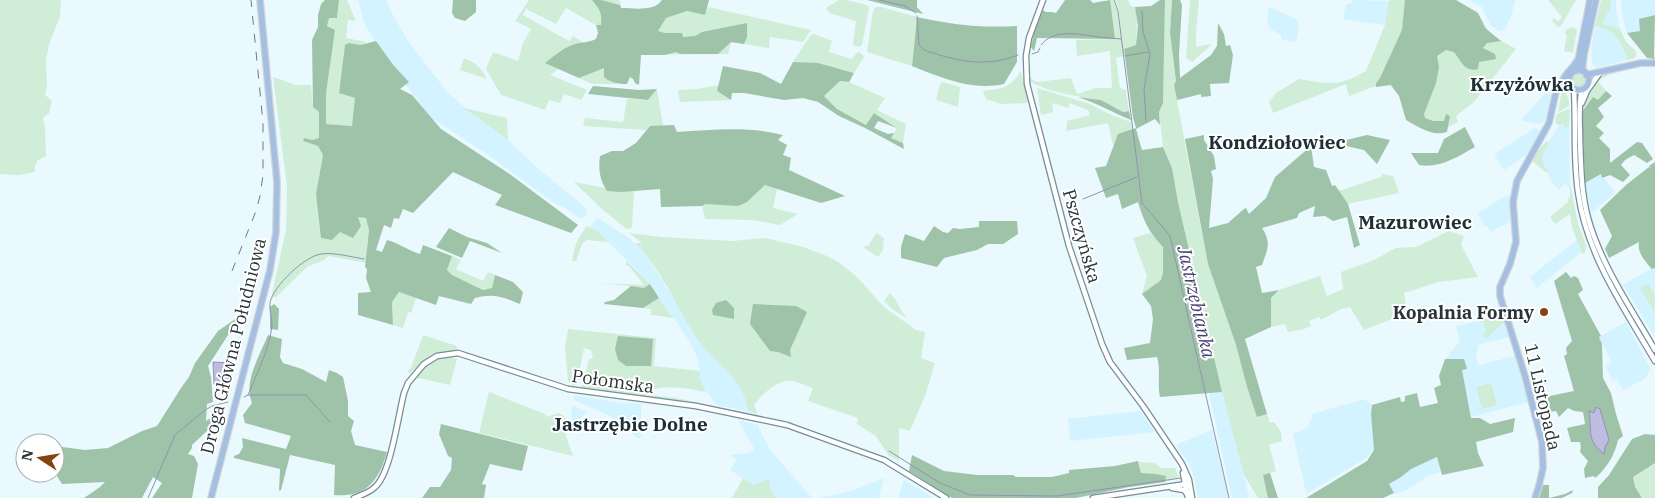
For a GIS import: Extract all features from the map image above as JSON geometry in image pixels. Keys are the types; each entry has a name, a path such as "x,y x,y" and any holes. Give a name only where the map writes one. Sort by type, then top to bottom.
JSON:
{"main road":[{"name":"Droga Główna Południowa","path":"210,498 270,270 276,232 277,182 260,0"},
{"path":"1562,83 1582,90 1587,85 1583,74 1580,53 1590,0"},
{"path":"1583,74 1585,48 1596,0"},
{"name":"11 Listopada","path":"1554,107 1557,87 1562,83 1564,75 1574,66 1580,53"},
{"path":"1571,85 1571,74 1600,73 1640,62 1655,62"},
{"name":"11 Listopada","path":"1535,498 1543,468 1542,442 1524,371 1500,296 1500,287 1510,264 1516,242 1514,202 1517,181 1547,129 1561,88 1571,85"}],"street":[{"name":"Pszczyńska","path":"1043,0 1029,38 1025,66 1028,87 1069,246 1102,344 1110,362 1143,406 1187,475 1190,496"},
{"path":"1580,112 1583,98 1600,73"},
{"path":"1571,85 1577,182 1584,220 1593,248 1605,274 1655,361"},
{"path":"1582,90 1580,96 1582,182 1590,226 1611,274 1655,350"},
{"name":"Połomska","path":"354,498 375,488 384,474 408,383 424,364 437,356 458,353 568,389 696,406 787,425 884,460 946,498"},
{"name":"Pszczyńska","path":"1178,460 1190,496"},
{"path":"1093,498 1186,484"},
{"path":"1168,487 1184,490 1190,496"}],"shaded area":[{"path":"358,0 386,0 408,41 448,93 480,120 508,140 535,166 586,208 587,215 584,218 579,218 567,209 554,203 484,152 428,116 386,60 364,23"},
{"path":"1353,0 1389,1 1385,25 1343,19 1346,4 1352,3"},
{"path":"1470,0 1515,0 1505,30 1500,31 1491,26 1482,7"},
{"path":"1611,0 1616,0 1620,29 1603,25 1610,11"},
{"path":"1621,0 1655,0 1655,15 1640,31 1627,33 1622,16"},
{"path":"1269,7 1296,19 1299,25 1296,42 1282,40 1281,35 1269,28 1267,17"},
{"path":"1595,26 1609,29 1617,37 1628,60 1596,68 1593,65 1591,53 1594,52 1591,49"},
{"path":"1549,89 1551,96 1545,121 1540,124 1521,120"},
{"path":"1560,124 1569,127 1570,189 1565,184 1559,190 1550,180 1548,171 1542,163 1542,153"},
{"path":"1535,128 1539,129 1541,133 1526,155 1504,170 1494,154"},
{"path":"1601,174 1615,193 1591,213 1585,183"},
{"path":"1507,195 1510,196 1510,222 1490,232 1488,227 1485,227 1478,213"},
{"path":"598,218 629,238 644,252 701,343 738,382 746,397 748,409 753,413 718,406 705,390 700,379 697,357 690,342 650,284 590,226"},
{"path":"1577,240 1581,252 1537,288 1530,277"},
{"path":"1655,268 1655,337 1623,285"},
{"path":"1499,316 1505,322 1510,337 1480,344 1477,347 1476,356 1478,365 1515,356 1528,402 1471,417 1462,370 1445,359 1460,341 1456,326"},
{"path":"1626,322 1650,368 1646,378 1623,390 1617,379 1613,381 1605,366 1612,362 1599,337"},
{"path":"213,362 231,363 227,386 214,384"},
{"path":"1222,392 1249,498 1232,498 1209,393"},
{"path":"574,395 614,402 641,404 641,436 639,439 610,416 574,400"},
{"path":"1364,399 1372,405 1374,450 1368,457 1308,493 1306,492 1293,434 1307,428 1312,414"},
{"path":"573,406 587,412 580,422 572,421 571,408"},
{"path":"1596,407 1600,409 1609,440 1604,454 1594,444 1591,435 1589,411 1594,413"},
{"path":"1140,411 1155,432 1070,441 1068,419"},
{"path":"738,420 759,425 759,429 771,451 812,498 776,498 771,490 754,485 730,470 736,460 730,455 748,453 755,450"},
{"path":"1212,430 1229,498 1198,498 1189,463 1176,445"},
{"path":"1437,457 1441,472 1428,476 1405,491 1395,494 1389,484 1411,469"},
{"path":"884,478 879,498 817,498 852,491"},
{"path":"904,480 932,497 932,498 898,498"}],"green space":[{"path":"0,0 61,0 60,16 49,45 46,60 47,85 45,95 52,101 49,113 43,118 46,156 37,161 35,172 19,175 0,174"},
{"path":"325,0 339,0 337,18 329,18 327,26 335,30 326,94 326,124 352,126 355,98 339,93 345,45 349,43 360,45 376,41 394,66 409,82 400,89 412,95 441,129 511,175 578,225 571,233 495,205 502,195 453,172 413,213 403,209 399,219 394,218 391,228 384,225 376,250 382,252 387,240 420,254 423,245 452,256 447,270 452,275 483,290 492,288 495,275 513,282 523,292 520,304 493,296 475,298 471,304 439,296 436,305 399,292 392,302 393,325 358,315 358,293 371,292 366,278 367,269 365,267 369,230 366,218 358,217 361,226 353,238 340,232 332,240 321,238 316,194 323,155 318,146 303,141 304,138 312,140 319,138 319,112 313,107 312,40 318,27 318,15 321,4"},
{"path":"339,0 347,0 356,21 348,20 346,38 367,42 360,45 349,43 345,46 339,92 356,98 352,126 326,124 326,94 335,30 327,26 328,17 337,18"},
{"path":"453,0 476,0 476,12 465,21 455,18 452,13"},
{"path":"529,0 620,0 621,8 627,8 663,21 666,18 687,11 705,14 708,7 811,30 803,42 770,37 769,48 731,42 728,54 632,55 609,80 619,84 592,84 559,69 550,75 587,90 581,100 564,94 560,103 549,100 545,110 501,95 486,69 493,52 518,61 523,43 531,29 515,21","holes":["566,8 596,25 602,25 602,46 590,47 573,36 569,41 523,15 526,9 556,24"]},
{"path":"592,0 601,0 620,5 621,8 638,9 649,8 662,0 709,0 705,15 687,11 666,18 658,31 682,33 683,37 695,36 702,32 747,23 747,37 744,44 731,42 718,54 681,54 676,52 665,55 641,55 639,85 630,77 627,84 609,81 604,77 604,68 579,78 545,63 568,47 596,39 598,33 596,25 601,25 601,16"},
{"path":"839,0 867,5 869,8 862,45 859,47 853,45 856,21 829,13 826,8"},
{"path":"867,0 917,0 917,7 923,14"},
{"path":"1065,0 1090,0 1093,3 1110,0 1115,39 1037,38 1034,51 1031,47 1034,33 1043,10 1056,13"},
{"path":"1109,0 1113,0 1118,12 1123,48 1119,10 1115,0 1128,0 1131,6 1135,7 1136,12 1136,46 1124,50 1125,56 1116,58 1120,88 1126,90 1129,111 1123,112 1101,100 1046,89 1030,82 1029,77 1037,82 1071,78 1077,94 1095,88 1112,88 1110,51 1077,56 1076,40 1114,39"},
{"path":"1160,0 1165,0 1163,103 1159,112 1160,125 1155,119 1136,129 1142,150 1163,147 1172,168 1178,202 1222,392 1160,397 1157,357 1127,360 1124,348 1150,343 1153,319 1151,306 1142,294 1161,280 1163,273 1163,247 1148,226 1138,202 1122,209 1118,194 1106,198 1095,168 1106,166 1118,134 1136,128 1124,49 1136,45 1138,26 1135,7 1151,6"},
{"path":"1165,0 1172,0 1170,33 1176,82 1174,85 1208,264 1236,345 1257,416 1267,414 1270,423 1274,422 1281,432 1282,441 1269,445 1276,471 1263,476 1269,498 1258,498 1244,475 1222,392 1178,202 1172,168 1163,147 1159,112 1163,103"},
{"path":"1172,0 1180,0 1182,5 1179,55 1180,78 1211,55 1217,46 1218,23 1224,34 1226,46 1230,45 1233,55 1229,83 1210,84 1211,96 1201,97 1201,94 1177,100 1170,33"},
{"path":"1190,0 1199,0 1196,47 1212,44 1192,62 1186,58"},
{"path":"1389,0 1456,0 1478,13 1491,35 1516,49 1474,102 1456,116 1458,122 1445,129 1435,130 1390,85 1373,87 1349,96 1346,84 1273,113 1269,102 1276,93 1299,79 1334,83 1348,80 1366,71 1385,25"},
{"path":"1405,0 1456,0 1478,13 1485,28 1501,41 1487,43 1483,48 1495,54 1496,59 1479,62 1478,69 1474,70 1467,68 1454,52 1446,50 1437,56 1439,67 1436,83 1424,114 1425,118 1433,121 1444,121 1446,114 1450,116 1447,132 1431,132 1406,120 1399,96 1391,85 1376,87 1376,83 1402,30"},
{"path":"1548,0 1576,0 1561,26 1558,27 1552,21 1554,18 1558,22 1562,17"},
{"path":"1601,0 1611,0 1610,12 1608,12 1603,24 1620,29 1626,42 1636,51 1635,58 1628,60 1617,37 1603,28 1595,26"},
{"path":"876,7 917,17 912,66 867,52 873,11"},
{"path":"1655,15 1655,59 1647,58 1627,33 1640,31 1639,19"},
{"path":"917,17 967,25 991,27 1017,26 1017,62 1004,84 992,86 969,85 946,79 912,66"},
{"path":"1571,27 1577,29 1573,53 1564,51 1566,30"},
{"path":"814,34 832,41 829,52 851,59 858,52 862,54 864,57 854,73 841,69 793,62 810,36"},
{"path":"464,58 478,66 487,79 460,70"},
{"path":"793,62 818,63 854,73 849,82 840,81 824,96 837,109 866,125 874,113 897,128 878,121 874,128 888,134 894,133 891,138 903,143 904,149 839,116 818,102 803,98 784,100 744,93 732,93 731,100 717,91 723,66 760,73 781,84"},
{"path":"1622,70 1598,81 1606,91 1598,101 1593,98 1582,112 1585,97 1593,89 1598,78 1608,73"},
{"path":"1021,71 1028,102 1001,104 986,99 983,91 1005,87"},
{"path":"1576,73 1582,73 1586,80 1582,87 1576,87 1572,83 1572,77"},
{"path":"273,77 296,85 311,85 313,107 319,112 319,138 312,140 304,139 303,141 318,146 323,155 316,194 320,216 340,232 357,217 366,217 369,230 367,263 328,256 324,260 307,267 275,298 272,294 286,230 287,186"},
{"path":"840,81 849,82 885,98 877,110 906,124 903,143 891,138 897,128 875,113 866,125 837,109 824,96"},
{"path":"943,82 960,87 958,107 936,100 940,84"},
{"path":"719,85 717,91 731,100 680,102 678,90"},
{"path":"593,86 639,90 657,89 648,100 588,94"},
{"path":"1037,88 1090,104 1111,115 1131,122 1133,135 1121,137 1113,145 1108,123 1066,131 1067,121 1090,115 1088,110 1069,103 1069,108 1052,103 1053,112 1041,115"},
{"path":"657,89 663,126 650,126 646,130 583,126 585,118 623,122 627,99 648,100"},
{"path":"1562,90 1564,90 1569,100 1569,106 1558,112"},
{"path":"1606,91 1612,96 1598,108 1604,117 1596,126 1604,133 1599,138 1610,149 1610,163 1637,142 1642,143 1653,159 1647,163 1634,155 1625,160 1621,165 1630,175 1623,182 1610,175 1602,178 1601,174 1585,183 1582,112 1593,97 1598,100"},
{"path":"1078,97 1101,100 1123,112 1129,111 1131,120 1098,105"},
{"path":"464,108 507,118 508,140"},
{"path":"1570,109 1569,127 1564,127 1564,124 1558,125 1555,122 1557,114"},
{"path":"674,125 677,132 757,130 783,135 778,140 787,145 783,155 791,158 789,170 845,196 821,203 765,185 747,202 738,206 705,204 702,206 661,207 660,189 621,192 607,191 600,175 600,156 612,151 623,151 636,143 650,126"},
{"path":"1465,127 1475,147 1456,158 1426,166 1419,165 1411,153 1438,153 1444,139"},
{"path":"1204,135 1204,140 1214,156 1216,169 1211,171 1213,179 1209,228 1228,223 1246,208 1249,214 1266,198 1275,177 1311,146 1314,167 1326,170 1332,186 1335,185 1348,204 1360,245 1354,248 1347,217 1333,221 1325,216 1313,217 1315,206 1299,213 1297,218 1262,228 1267,238 1268,246 1262,265 1256,267 1262,293 1279,290 1271,298 1271,327 1245,339 1267,414 1257,417 1236,345 1208,264 1185,139"},
{"path":"1367,135 1390,140 1377,164 1364,150 1346,146 1346,140"},
{"path":"1547,141 1549,143 1544,151 1542,160 1548,171 1547,173 1532,161"},
{"path":"1655,162 1655,268 1652,269 1640,253 1639,242 1609,258 1605,249 1612,236 1600,210 1626,185 1649,167 1652,169 1649,166"},
{"path":"1382,174 1393,176 1399,193 1348,204 1338,190 1381,177"},
{"path":"574,182 605,188 607,191 634,190 632,228 627,229 603,210"},
{"path":"1570,183 1578,224 1586,245 1585,253 1582,254 1572,227 1570,214 1555,224 1550,217 1568,202"},
{"path":"765,185 777,189 773,208 798,214 780,225 753,220 705,219 702,206 704,204 738,205 747,202"},
{"path":"979,221 1017,221 1018,234 1003,244 988,244 977,250 944,258 937,267 901,258 901,247 905,234 924,241 934,226 948,233 953,228 979,227"},
{"path":"587,226 596,230 608,242 587,240 582,244 576,261 572,261 577,242"},
{"path":"449,228 467,237 487,243 502,253 470,241 462,258 436,247"},
{"path":"1449,231 1464,236 1461,245 1478,277 1439,282 1404,293 1407,313 1364,330 1350,307 1341,309 1321,320 1319,317 1309,321 1311,326 1304,329 1288,332 1285,324 1271,327 1271,298 1279,290 1320,276 1327,296 1343,289 1341,272 1374,260 1396,248 1416,247"},
{"path":"629,233 732,241 765,238 803,247 840,263 856,276 884,307 916,330 925,332 921,358 935,363 925,396 910,431 899,428 899,461 889,456 876,436 857,424 858,418 808,401 813,388 794,381 777,384 766,392 754,405 758,414 748,410 741,389 700,342 662,278 635,243 642,243"},
{"path":"876,233 884,238 883,250 878,257 863,247 869,245"},
{"path":"1150,233 1163,247 1163,273 1161,280 1142,294 1147,276 1133,238"},
{"path":"452,256 461,260 456,269 483,281 488,272 495,275 492,288 483,290 452,275 447,270"},
{"path":"626,261 650,284 644,288 598,283 644,285 629,266 626,265"},
{"path":"1566,272 1571,278 1574,276 1578,278 1583,290 1578,294 1601,336 1599,337 1602,344 1603,378 1611,393 1623,436 1618,440 1610,461 1595,478 1594,476 1585,478 1584,469 1588,461 1580,452 1580,442 1571,442 1567,428 1585,424 1583,412 1568,408 1559,417 1556,411 1550,412 1548,403 1537,406 1535,399 1574,391 1564,356 1567,354 1566,348 1572,341 1554,281"},
{"path":"1648,283 1655,295 1654,311 1640,288"},
{"path":"650,284 659,298 643,308 604,304 614,300 631,286 644,288"},
{"path":"399,292 416,298 411,313 408,312 403,328 393,325 392,302"},
{"path":"890,293 908,319 892,309 884,301"},
{"path":"659,298 674,318 651,315 651,309 643,308"},
{"path":"726,300 734,308 734,319 713,315 712,310 716,303"},
{"path":"274,304 279,309 278,330 270,329 270,307"},
{"path":"753,304 796,306 807,312 790,350 791,357 770,351 750,324"},
{"path":"1502,313 1505,322 1485,339 1483,335 1486,331 1482,320"},
{"path":"241,315 208,366 213,402 207,404 206,421 221,411 217,425 209,429 192,445 188,454 194,456 198,464 192,498 152,498 162,483 153,477 142,498 84,498 105,482 62,484 65,483 65,447 85,450 108,448 142,431 157,426 189,377 195,363 218,331"},
{"path":"568,329 656,338 654,366 700,371 700,379 706,392 665,387 656,388 641,394 677,398 713,406 714,408 581,389 589,359 593,358 591,350 584,348 577,384 573,386 568,381 565,349"},
{"path":"268,335 282,339 280,357 283,363 302,369 326,382 329,370 343,377 348,401 348,416 354,421 351,431 355,445 387,452 375,479 363,490 345,495 334,495 335,465 290,455 281,490 279,491 280,469 234,458 243,447 242,438 286,449 291,436 245,423 243,415 252,403 250,395 251,378"},
{"path":"423,335 457,346 456,351 436,355 420,364 410,373 407,372 411,368"},
{"path":"618,336 653,339 651,366 626,366 618,360 615,349"},
{"path":"446,357 457,359 450,385 414,377 433,361"},
{"path":"1445,359 1464,359 1467,369 1462,370 1471,418 1480,418 1490,424 1515,418 1513,432 1476,442 1478,453 1484,466 1442,475 1437,457 1411,469 1389,484 1394,493 1383,498 1306,498 1367,461 1374,450 1372,405 1400,397 1401,402 1405,401 1405,396 1417,393 1420,407 1438,403 1434,388 1441,385 1439,376"},
{"path":"1491,383 1497,405 1482,409 1476,387"},
{"path":"489,392 545,414 546,417 559,413 565,417 566,436 573,456 479,433"},
{"path":"441,424 528,446 522,471 490,464 482,484 486,485 484,498 422,498 430,487 440,487 451,470 452,458 448,456 439,434"},
{"path":"1645,434 1655,435 1655,463 1633,477 1635,487 1642,498 1598,498 1598,487 1609,475 1632,439"},
{"path":"912,455 944,471 977,475 1052,477 1069,473 1069,470 1115,466 1138,461 1141,473 1166,476 1165,482 1076,498 952,498 909,471"},
{"path":"1139,462 1154,463 1162,468 1175,468 1179,478 1165,482 1165,476 1141,474"},
{"path":"1655,463 1655,498 1642,498 1635,487 1633,477"},
{"path":"1270,473 1278,498 1268,498 1263,475"},
{"path":"743,478 754,485 769,479 771,490 776,498 732,498"},
{"path":"1543,485 1549,485 1549,498 1537,498"},
{"path":"1573,490 1572,493 1562,498 1549,498"}],"waterway":[{"path":"879,0 905,6 916,13"},
{"name":"Jastrzębianka","path":"1114,0 1118,11 1142,203 1170,236 1229,498"},
{"path":"1142,11 1143,32 1150,54 1144,89 1146,121"},
{"path":"917,16 919,45 924,50 959,60 983,62 1006,59 1018,55"},
{"path":"1041,45 1052,37 1065,34 1121,39"},
{"path":"1032,54 1038,52 1040,48"},
{"path":"1125,56 1148,52"},
{"path":"1083,199 1137,177"},
{"path":"248,395 268,344 272,326 270,303 277,288 299,266 314,256 337,254 364,259"},
{"path":"244,397 248,395 306,395 330,422"},
{"path":"148,498 175,435 212,406 228,402"},
{"path":"889,451 940,483 970,495 1057,496 1181,478"}],"railway":[{"path":"232,271 256,211 263,175 263,123 251,0"}],"place":[{"name":"Kopalnia Formy","path":"1544,312"}],"district":[{"name":"Krzyżówka","path":"1522,84"},
{"name":"Kondziołowiec","path":"1277,142"},
{"name":"Mazurowiec","path":"1415,222"},
{"name":"Jastrzębie Dolne","path":"630,424"}]}
